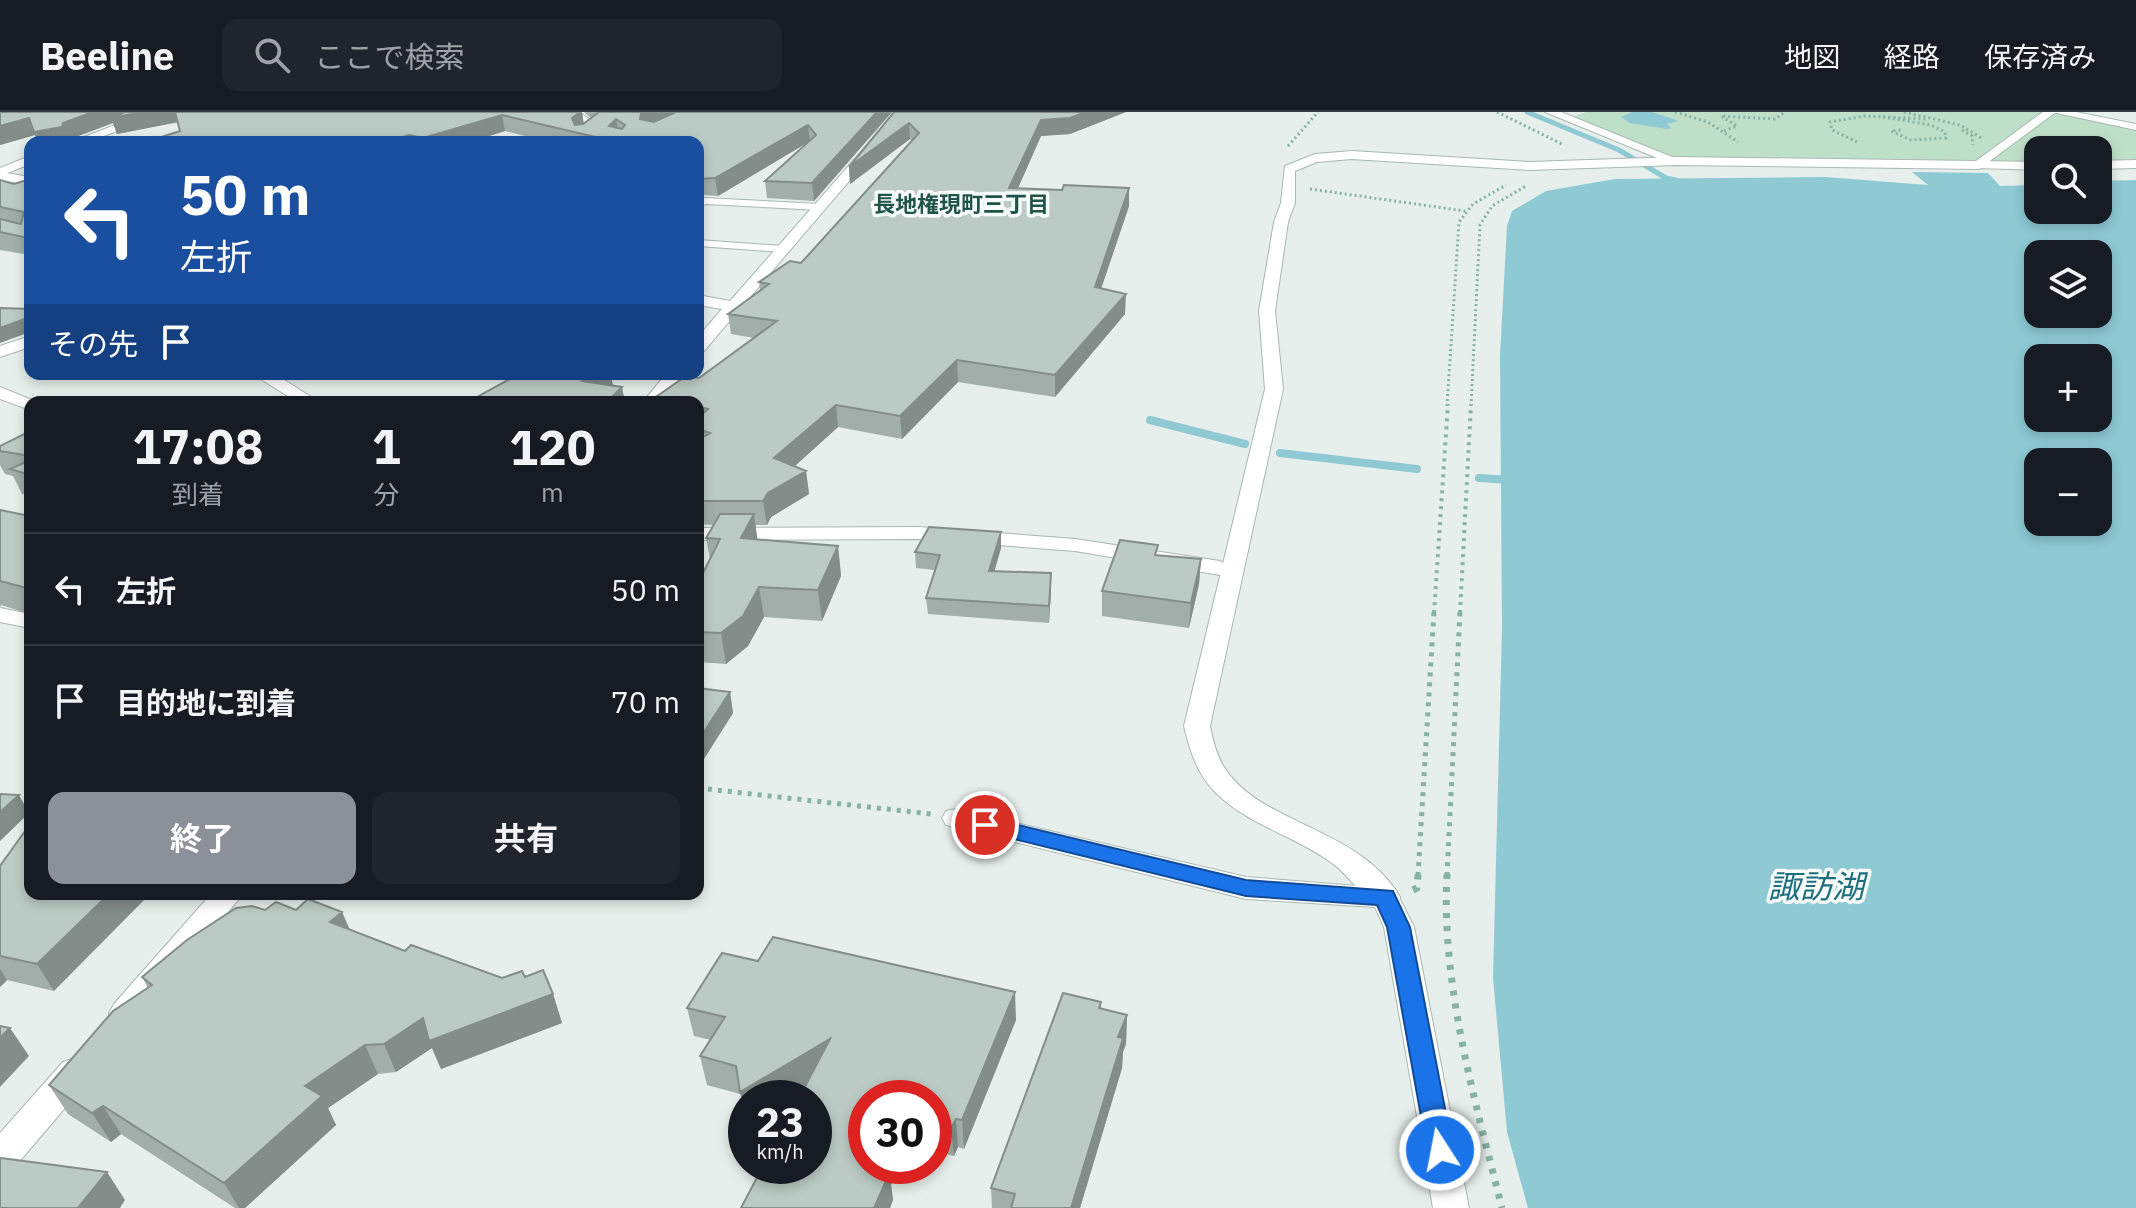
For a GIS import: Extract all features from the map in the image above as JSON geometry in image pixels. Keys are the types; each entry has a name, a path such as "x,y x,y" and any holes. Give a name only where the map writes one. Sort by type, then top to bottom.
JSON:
{"street":[{"path":"94,136 160,112"},
{"path":"704,340 783,242 820,207 902,112"},
{"path":"1551,112 1671,161"},
{"path":"1979,165 2050,112"},
{"path":"2058,112 2136,127"},
{"path":"1451,1208 1402,941 1385,897 1347,858 1307,834 1259,813 1225,787 1205,763 1197,726 1274,389 1267,311 1289,185 1289,169 1297,164 1338,155 1568,165 1671,161 2024,166"},
{"path":"0,174 24,163"},
{"path":"2112,165 2136,164"},
{"path":"0,174 24,180"},
{"path":"704,301 733,306"},
{"path":"0,352 24,343"},
{"path":"272,380 300,396"},
{"path":"657,396 670,380"},
{"path":"0,392 24,402"},
{"path":"704,534 919,533 1075,545 1220,568"},
{"path":"0,615 24,620"},
{"path":"956,818 1246,888 1385,897"},
{"path":"0,1158 223,900"}],"lane":[{"path":"573,112 596,127 589,129 588,135"},
{"path":"704,202 724,189"},
{"path":"704,203 820,207"},
{"path":"704,243 783,242"}],"path":[{"path":"1497,112 1604,164"},
{"path":"1675,112 1723,131 1735,141 1749,142"},
{"path":"1720,112 1758,118 1779,118 1779,114"},
{"path":"1751,112 1758,118"},
{"path":"1769,112 1785,112"},
{"path":"1904,112 1934,117 1974,132 1983,136 1984,145 1971,150 1975,143 1967,132"},
{"path":"1859,142 1832,130 1830,122 1841,115 1864,113 1927,119 1974,132"},
{"path":"1723,131 1737,126 1719,117 1727,114"},
{"path":"1834,120 1871,116 1900,119 1931,125 1945,132 1946,138 1911,140 1891,131 1901,130"},
{"path":"1927,119 1934,117"},
{"path":"1385,897 1417,888 1459,222 1465,211 1497,189 1563,170 1568,165"},
{"path":"1502,1208 1451,971 1445,908 1480,225 1492,206 1532,183"},
{"path":"1289,185 1465,211"},
{"path":"704,789 956,818"}],"green space":[{"path":"1586,112 2052,112 2136,130 2136,159 2112,162 2112,136 2024,136 2024,163 1677,158 1571,117"}],"water":[{"path":"1632,112 1652,112 1679,121 1667,124 1671,128 1667,129 1630,123 1621,117"},
{"name":"諏訪湖","path":"1912,172 1988,173 2000,186 2024,185 2024,224 2112,224 2112,181 2136,180 2136,1208 1528,1208 1507,1132 1493,978 1502,629 1500,356 1507,226 1512,211 1546,191 1615,179 1825,177 1928,185"}],"building":[{"path":"0,112 93,112 63,123 62,127 34,132 29,118 0,126"},
{"path":"125,112 143,112 111,118"},
{"path":"175,112 580,112 572,118 575,125 583,124 599,112 646,112 641,114 640,119 654,122 676,112 877,112 812,183 765,181 816,135 808,125 715,178 704,179 704,136 591,136 502,115 430,136 165,136 180,131","holes":["616,119 625,125 622,129 609,126"]},
{"path":"894,112 1086,112 1070,118 1041,120 1009,188 1062,190 1064,185 1129,188 1095,287 1126,294 1055,375 957,360 900,416 836,405 774,458 806,471 768,493 763,501 704,501 704,436 710,433 704,431 704,413 708,409 704,408 704,396 657,396 680,380 704,380 704,374 777,321 728,314 769,284 759,282 790,261 801,263 919,133 909,123 849,167"},
{"path":"0,180 14,184 24,181 24,212 0,207"},
{"path":"24,212 24,237 0,232 0,219 21,224"},
{"path":"0,308 24,309 24,319 0,328"},
{"path":"508,380 584,380 622,387 613,396 479,396"},
{"path":"24,434 24,455 0,451 0,446"},
{"path":"24,463 24,473 10,469"},
{"path":"0,510 24,515 24,587 0,581"},
{"path":"720,514 754,514 741,538 838,546 818,590 759,587 743,616 721,633 704,632 704,571 720,539 706,538"},
{"path":"929,527 1001,532 989,571 1051,573 1049,606 926,598 940,555 915,552"},
{"path":"1120,540 1158,545 1155,555 1201,559 1191,603 1102,591"},
{"path":"704,689 730,692 704,732"},
{"path":"0,794 19,795 0,812"},
{"path":"24,832 24,900 103,900 37,964 0,956 0,866"},
{"path":"311,900 342,912 330,922 405,951 411,945 502,978 522,971 525,977 543,970 553,994 429,1041 423,1018 384,1044 365,1045 305,1086 322,1096 224,1183 103,1106 92,1113 49,1085 113,1011 152,985 142,977 187,940 236,908 252,906 265,910 276,902 296,910"},
{"path":"773,937 1015,992 962,1120 956,1119 952,1126 952,1080 848,1080 848,1184 885,1184 874,1208 741,1208 754,1184 832,1184 832,1080 808,1080 830,1039 760,1080 738,1080 736,1066 700,1056 725,1017 687,1008 722,953 758,961"},
{"path":"1063,993 1101,1002 1099,1008 1127,1015 1118,1037 1123,1038 1071,1208 1011,1208 1015,1194 991,1188"},
{"path":"0,1026 10,1028 0,1038"},
{"path":"1,1158 107,1172 78,1208 0,1208"}],"waterway":[{"path":"1527,112 1619,150 1666,178 1676,180"},
{"path":"1150,420 1245,444"},
{"path":"1280,453 1417,469"},
{"path":"1479,478 1512,480"}],"district":[{"name":"長地権現町三丁目","path":"961,204"}],"route":[{"path":"985,825 1246,888 1385,897 1399,927 1440,1150"}]}
